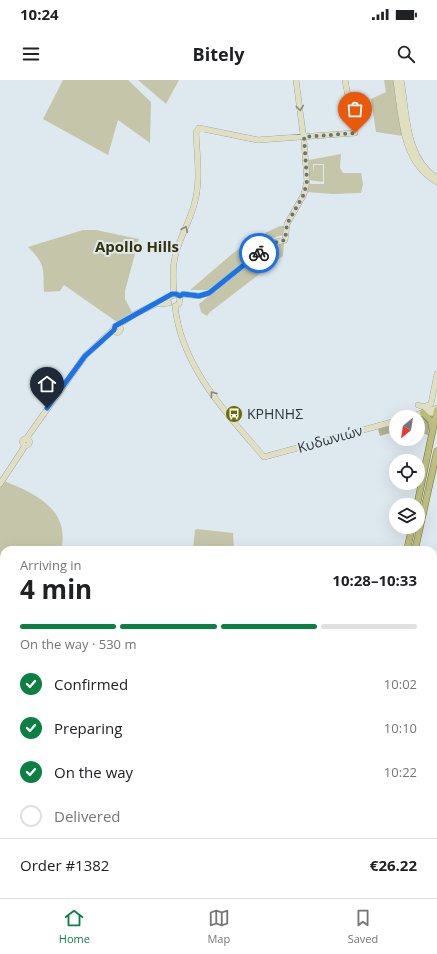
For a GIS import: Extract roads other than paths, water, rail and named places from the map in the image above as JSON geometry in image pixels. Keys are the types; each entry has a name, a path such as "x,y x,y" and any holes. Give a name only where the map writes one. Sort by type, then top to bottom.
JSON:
{"main road":[{"path":"419,498 437,411"},
{"path":"425,416 431,421 432,437"},
{"path":"416,546 437,451"},
{"path":"408,546 410,534"}],"street":[{"path":"0,478 85,356 136,312 172,300 183,294 199,296 209,293 248,262 265,245 285,240 287,224 304,194 307,181 304,137 296,80"},
{"path":"172,300 174,258 192,210 197,190 198,177 196,132 199,128 249,139 355,133 345,80"},
{"path":"396,80 410,154 422,172 437,182"},
{"path":"401,80 414,151 425,169 437,178"},
{"path":"172,300 180,302 180,296"},
{"name":"Κυδωνιών","path":"172,300 179,333 186,352 221,406 264,457 389,422"},
{"path":"418,405 424,407 431,404 437,374"},
{"path":"425,413 437,411"},
{"path":"0,484 26,442"}],"place":[{"name":"ΚΡΗΝΗΣ","path":"234,414"}],"district":[{"name":"Apollo Hills","path":"137,247"}]}
